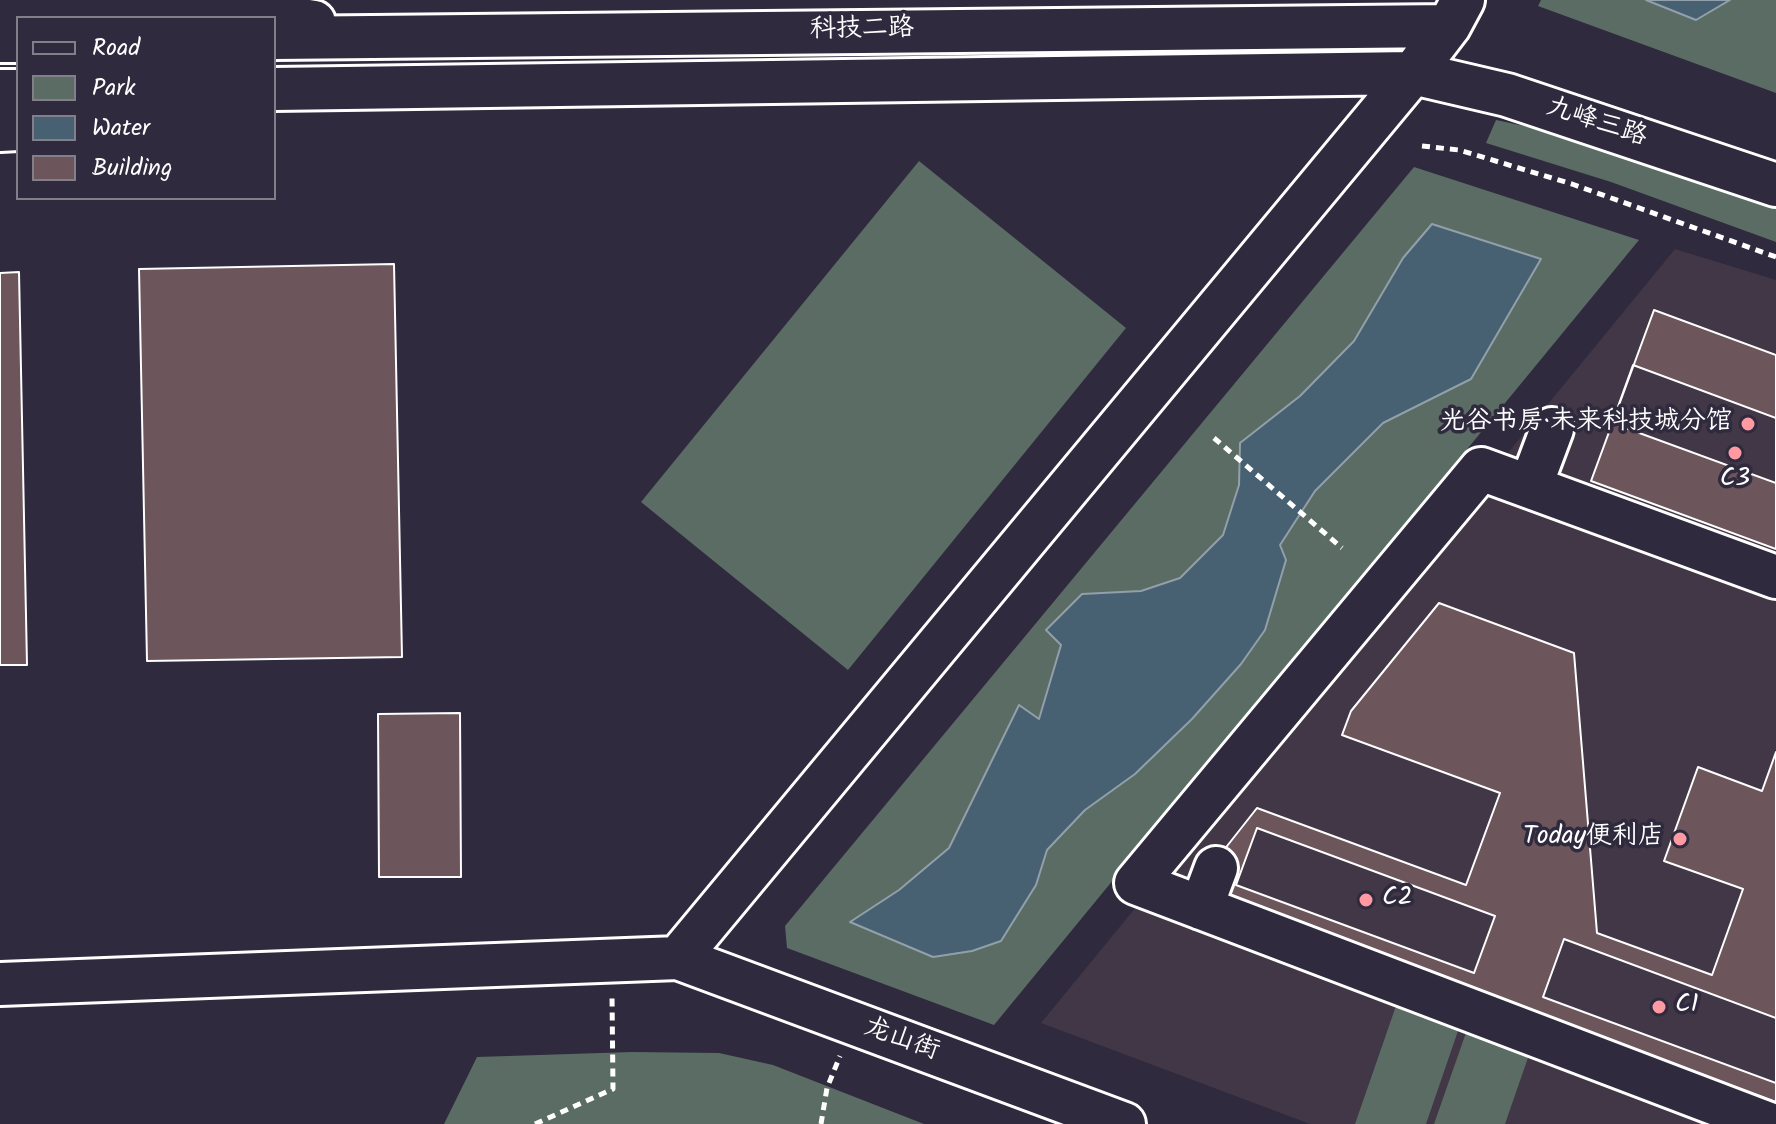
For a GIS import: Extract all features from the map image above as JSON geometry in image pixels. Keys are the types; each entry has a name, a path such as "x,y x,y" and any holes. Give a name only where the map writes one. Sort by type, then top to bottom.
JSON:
{"street":[{"path":"0,6 155,6 265,14 402,36"},
{"path":"0,984 678,958 1413,73 1456,13"},
{"name":"科技二路","path":"276,38 1456,13"},
{"name":"科技二路","path":"276,89 1413,73"},
{"name":"九峰三路","path":"1413,73 1507,95 1776,185"},
{"path":"276,118 405,88"},
{"path":"1531,485 1552,429"},
{"path":"1769,1124 1136,883 1481,469 1776,577"},
{"path":"1201,908 1216,868"},
{"name":"龙山街","path":"678,958 1124,1124"}],"path":[{"path":"1422,146 1459,150 1572,184 1776,257"},
{"path":"1214,438 1342,548"},
{"path":"535,1124 613,1089 612,961"},
{"path":"821,1124 827,1088 854,1024"}],"shaded area":[{"path":"1675,249 1776,280 1776,1124 1310,1124 1041,1023"}],"green space":[{"path":"1541,0 1646,0 1696,20 1730,0 1776,0 1776,93 1538,6"},
{"path":"1496,120 1599,142 1776,206 1776,242 1611,182 1486,143"},
{"path":"919,161 1126,328 848,670 641,502"},
{"path":"1414,167 1639,240 994,1025 787,948 785,926","holes":["1403,258 1471,379 1383,423 1315,491 1280,545 1286,560 1265,630 1241,664 1192,720 1135,774 1085,810 1047,850 1036,885 933,957 851,922 899,890 949,848 1019,706 1038,720 1061,645 1047,630 1082,594 1141,591 1180,578 1223,535 1239,485 1240,443 1300,396 1354,341"]},
{"path":"1397,1003 1460,1025 1426,1124 1355,1124"},
{"path":"1468,1027 1531,1049 1505,1124 1434,1124"},
{"path":"632,1052 719,1053 773,1065 924,1124 444,1124 477,1057"}],"water":[{"path":"1646,0 1730,0 1696,20"},
{"path":"1432,224 1541,259 1471,379 1383,423 1315,491 1280,545 1286,560 1265,630 1241,664 1192,719 1135,774 1085,810 1047,850 1036,885 1001,941 972,951 933,957 850,922 899,890 949,848 1019,705 1039,719 1061,645 1046,630 1082,594 1141,591 1180,578 1223,535 1239,485 1240,443 1300,396 1354,341 1403,258"}],"building":[{"path":"394,264 402,657 147,661 139,269"},
{"path":"19,272 27,665 0,665 0,273"},
{"path":"1654,310 1776,355 1776,549 1591,481"},
{"name":"C3","path":"1633,365 1776,418 1776,483 1612,423"},
{"path":"1439,603 1574,653 1597,933 1712,975 1743,889 1664,861 1698,767 1762,791 1776,752 1776,1102 1194,888 1257,808 1466,885 1500,793 1342,735 1351,711"},
{"path":"460,713 461,877 379,877 378,714"},
{"name":"C2","path":"1257,828 1495,916 1474,973 1236,885"},
{"name":"C1","path":"1564,939 1776,1018 1776,1083 1543,997"}],"place":[{"name":"光谷书房·未来科技城分馆","path":"1748,424"},
{"name":"C3","path":"1735,453"},
{"name":"Today便利店","path":"1680,839"},
{"name":"C2","path":"1366,900"},
{"name":"C1","path":"1659,1007"}]}
